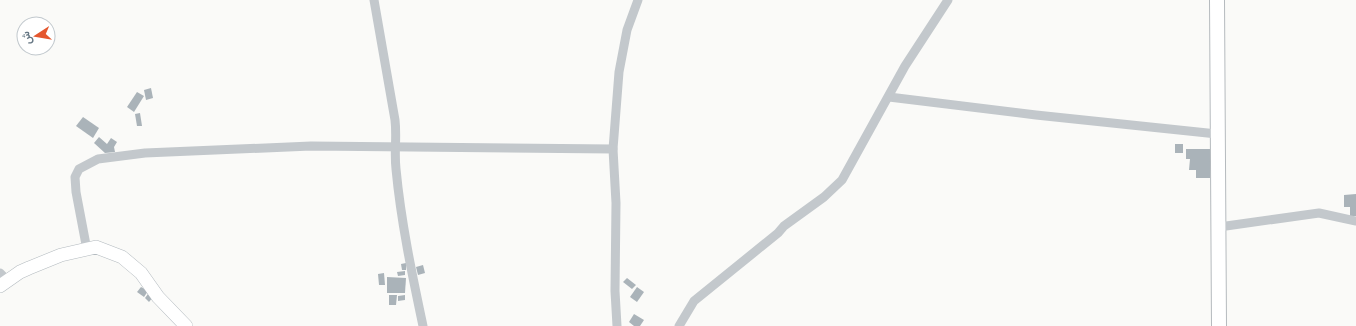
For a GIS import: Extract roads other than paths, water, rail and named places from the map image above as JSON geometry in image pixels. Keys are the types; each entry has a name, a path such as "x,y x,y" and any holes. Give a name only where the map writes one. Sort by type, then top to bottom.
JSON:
{"main road":[{"path":"1218,0 1217,134 1219,326"}],"street":[{"path":"374,0 396,120 397,133 394,147 400,204 423,326"},
{"path":"617,326 615,291 616,203 613,149 619,72 627,30 638,0"},
{"path":"679,326 694,301 778,233 784,226 824,197 842,180 905,66 948,0"},
{"path":"889,97 1036,115 1217,134"},
{"path":"87,250 76,192 75,177 79,169 98,159 145,153 311,146 613,149"},
{"path":"1219,227 1319,213 1356,221"},
{"path":"2,280 53,258 96,247 122,257 141,273 158,297 186,326"}]}
